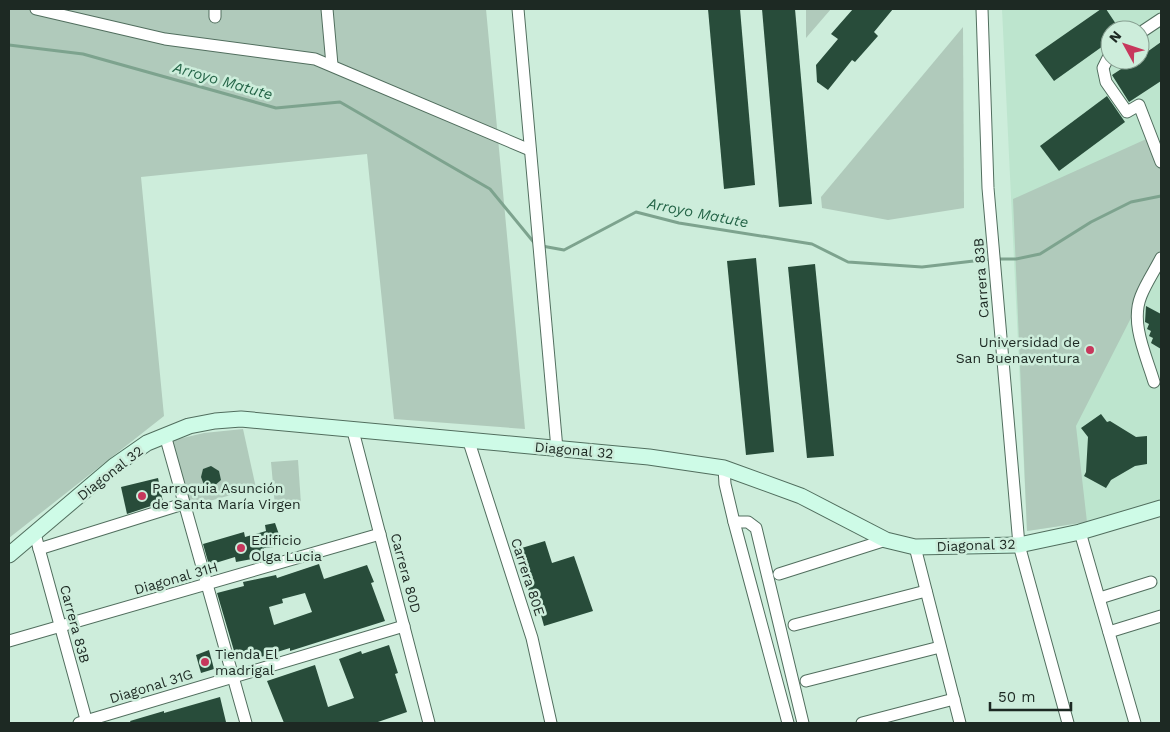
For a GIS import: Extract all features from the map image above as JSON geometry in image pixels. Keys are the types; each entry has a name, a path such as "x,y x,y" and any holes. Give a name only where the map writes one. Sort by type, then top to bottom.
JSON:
{"street":[{"path":"36,9 165,39 315,58 530,150"},
{"path":"327,9 332,65"},
{"path":"518,9 557,449"},
{"name":"Carrera 83B","path":"982,9 996,290 1019,545 1068,723"},
{"path":"1150,27 1161,19"},
{"path":"1103,70 1106,82 1127,112 1139,105 1161,162"},
{"path":"1154,382 1138,327 1137,315 1141,296 1161,258"},
{"name":"Diagonal 32","path":"9,555 130,454 165,435 190,426 215,421 241,419 469,442 648,457 724,468 801,496 886,540 915,547 1019,545 1080,532 1161,508"},
{"name":"Carrera 80D","path":"353,431 429,723"},
{"path":"165,435 246,723"},
{"name":"Carrera 80E","path":"469,442 532,638 551,723"},
{"path":"724,468 725,484 734,522 788,723"},
{"path":"39,549 184,504"},
{"path":"734,522 748,522 756,528 790,677 803,723"},
{"path":"1080,532 1135,723"},
{"name":"Carrera 83B","path":"35,534 84,723"},
{"name":"Diagonal 31H","path":"9,641 380,534"},
{"path":"779,574 886,540"},
{"path":"915,547 960,723"},
{"path":"1100,598 1151,582"},
{"path":"794,625 926,591"},
{"path":"1109,632 1161,616"},
{"name":"Diagonal 31G","path":"84,723 404,626"},
{"path":"806,681 940,646"},
{"path":"862,723 954,699"}],"shaded area":[{"path":"9,9 486,9 525,429 394,419 367,154 141,177 164,416 9,538"},
{"path":"806,9 831,9 806,38"},
{"name":"Universidad de San Buenaventura","path":"1002,9 1161,9 1161,501 1087,522 1027,531"},
{"path":"963,27 964,208 888,220 822,208 821,197"},
{"path":"1153,136 1161,146 1161,259 1076,426 1087,522 1027,531 1013,199"},
{"path":"243,429 256,488 188,507 170,441 204,433"},
{"path":"298,460 301,504 275,506 271,462"}],"building":[{"path":"708,9 740,9 755,185 724,189"},
{"path":"762,9 795,9 812,204 779,207"},
{"path":"853,9 893,9 874,32 878,36 855,62 852,60 828,90 817,82 816,65 838,39 831,34"},
{"path":"1101,9 1106,9 1113,20 1100,20 1100,48 1054,81 1035,55"},
{"path":"1161,42 1161,81 1129,102 1112,75 1120,70 1150,70 1150,50"},
{"path":"1107,96 1125,122 1059,171 1040,146"},
{"path":"756,258 774,452 746,455 727,261"},
{"path":"815,264 834,456 807,458 788,267"},
{"path":"1146,306 1161,314 1161,349 1151,343 1153,338 1149,336 1151,331 1147,329 1149,324 1145,322"},
{"path":"1101,414 1107,422 1110,421 1136,437 1147,436 1147,464 1135,466 1111,480 1106,488 1084,476 1086,472 1088,437 1081,428"},
{"path":"211,466 219,471 221,480 213,487 204,485 201,477 203,469"},
{"name":"Parroquia Asunción de Santa María Virgen","path":"158,478 163,502 127,514 121,487"},
{"path":"275,523 283,546 264,548 265,555 250,555 252,559 236,562 235,557 209,565 203,544 244,532 245,537 266,531 265,525"},
{"path":"545,541 552,563 574,556 593,611 544,626 536,597 531,598 515,550"},
{"path":"319,564 324,579 367,565 374,582 371,583 385,621 290,651 290,648 261,657 260,654 237,661 217,593 244,586 243,582 276,575 277,578","holes":["305,593 312,612 274,625 269,607 283,603 282,599"]},
{"path":"389,645 398,673 395,674 407,712 375,723 284,723 267,681 315,665 328,707 354,698 339,659 361,651 362,654"},
{"name":"Tienda El madrigal","path":"209,650 214,669 201,673 196,655"},
{"path":"220,697 226,722 131,723 130,721 164,711 164,713"}],"waterway":[{"name":"Arroyo Matute","path":"9,45 83,54 276,108 340,102 490,189 536,245"},
{"name":"Arroyo Matute","path":"997,259 1016,259 1040,254 1091,222 1131,202 1161,196"},
{"name":"Arroyo Matute","path":"542,246 564,250 636,212 679,223 812,244 848,262 922,267 991,259"}],"place":[{"name":"Universidad de San Buenaventura","path":"1090,350"},
{"name":"Parroquia Asunción de Santa María Virgen","path":"142,496"},
{"name":"Edificio Olga Lucia","path":"241,548"},
{"name":"Tienda El madrigal","path":"205,662"}]}
